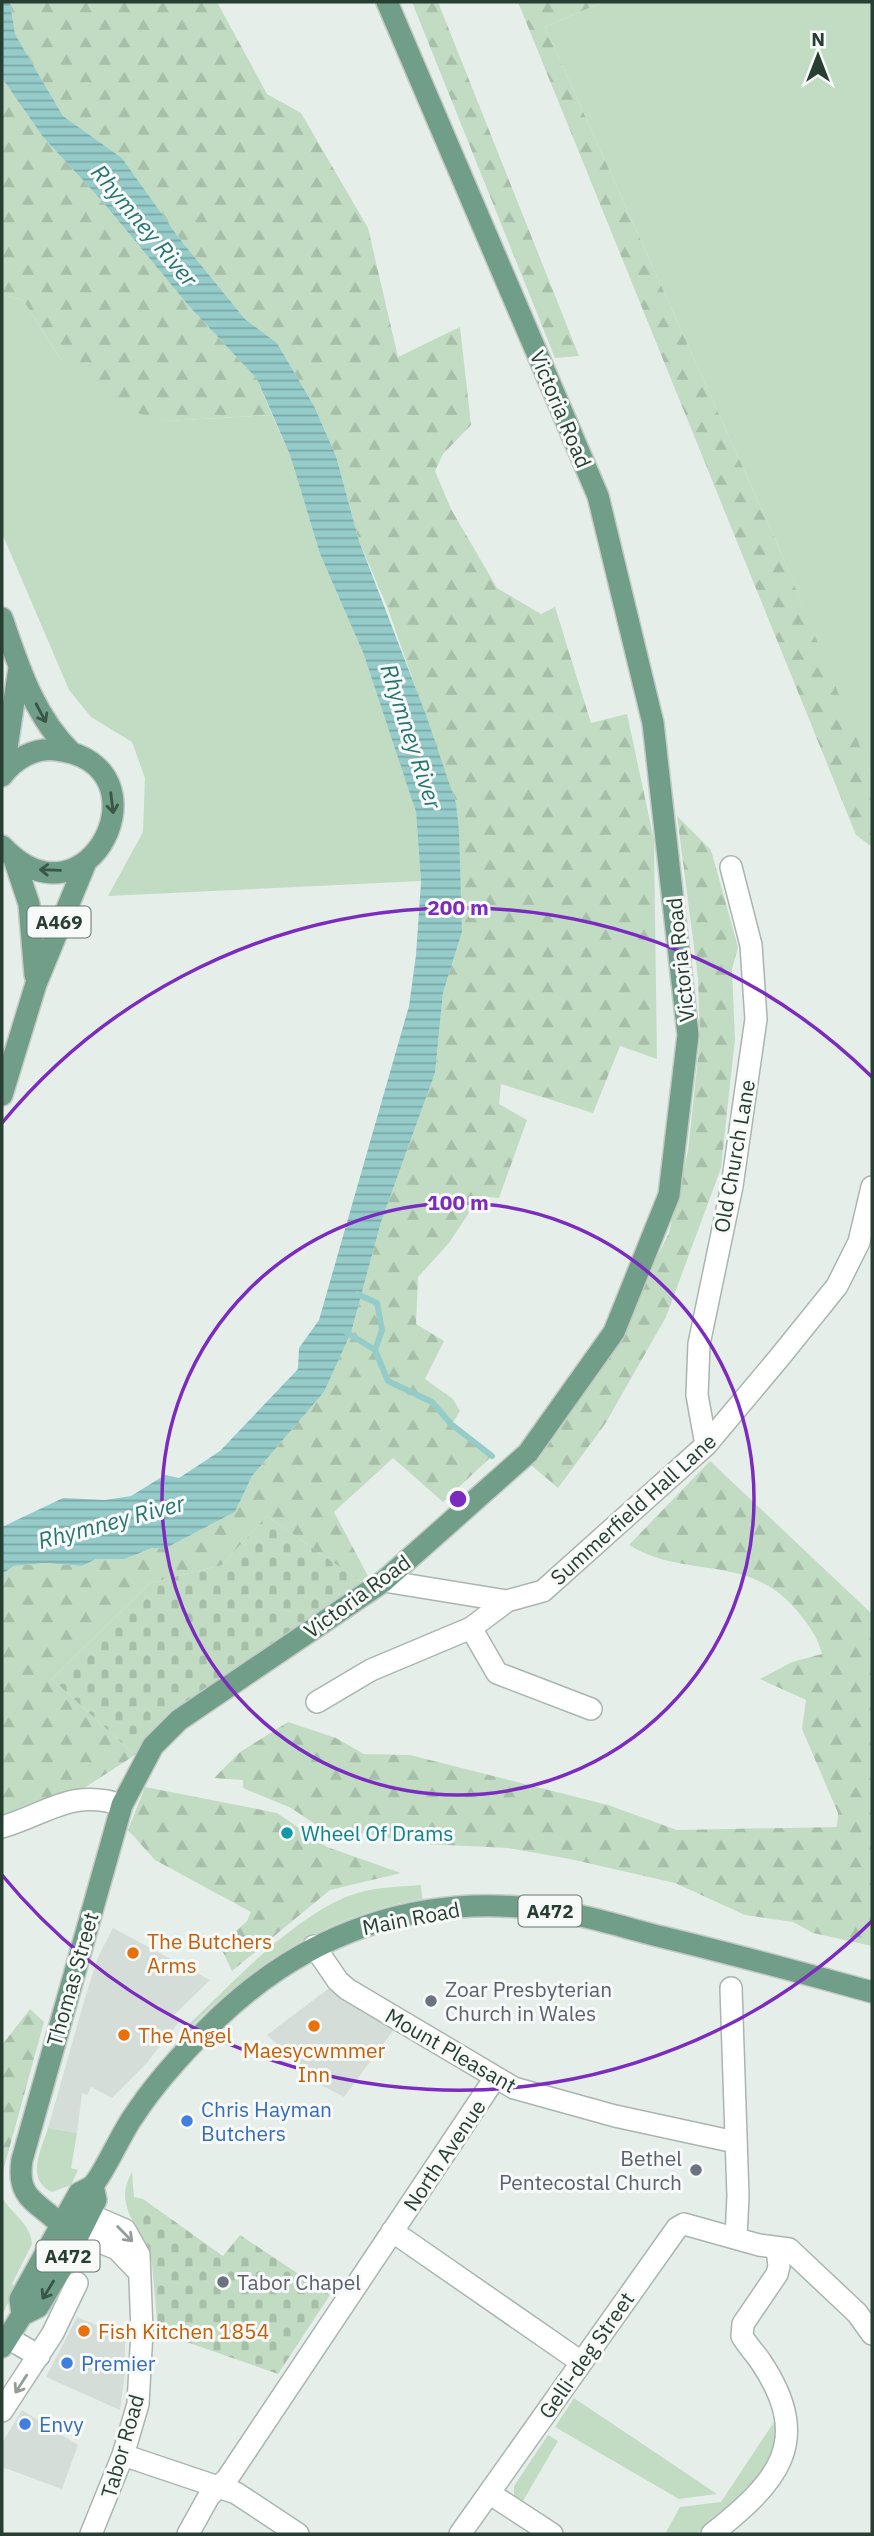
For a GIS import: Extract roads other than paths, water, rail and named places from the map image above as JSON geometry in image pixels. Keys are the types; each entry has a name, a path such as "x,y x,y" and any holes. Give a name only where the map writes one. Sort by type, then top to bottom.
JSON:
{"main road":[{"name":"Victoria Road","path":"153,1745 179,1720 384,1581 528,1452 614,1332 668,1195 688,1035 653,723 598,496 387,2"},
{"path":"2,618 19,667 43,719 72,753"},
{"path":"2,775 19,667"},
{"path":"2,775 17,761 34,752 53,749 72,753 90,762 103,776 112,793 114,813 110,832 101,849 86,862 68,870 49,872 31,868 8,852"},
{"name":"A469","path":"8,852 29,904 36,984"},
{"name":"A469","path":"2,1095 36,984 86,862"},
{"name":"Thomas Street","path":"75,2220 45,2209 29,2198 22,2189 19,2177 122,1805 153,1745"},
{"name":"Main Road","path":"5,2342 22,2315 20,2299 75,2220 79,2193 93,2185 134,2115 193,2042 240,1997 314,1946 378,1921 423,1911 468,1907 540,1909 673,1939 872,1992"}],"street":[{"name":"Old Church Lane","path":"706,1445 696,1395 699,1344 732,1186 757,1019 751,945 731,867"},
{"name":"Summerfield Hall Lane","path":"384,1581 507,1601 543,1591 706,1445 837,1286 859,1241 872,1187"},
{"path":"317,1702 371,1670 471,1629 507,1601"},
{"path":"471,1629 497,1672 591,1709"},
{"path":"2,1826 70,1800 103,1798 122,1805"},
{"name":"Mount Pleasant","path":"314,1946 338,1981 347,1989 495,2078 532,2095 735,2142"},
{"path":"731,1987 738,2196 736,2237"},
{"name":"North Avenue","path":"188,2534 209,2496 227,2479 495,2078"},
{"name":"Tabor Road","path":"75,2220 125,2230 139,2255 142,2331 138,2404 123,2455 91,2534"},
{"name":"Gelli-deg Street","path":"460,2534 677,2228 691,2224 777,2249 789,2249 857,2313 872,2334"},
{"path":"392,2231 581,2362"},
{"path":"712,2534 756,2497 776,2472 785,2455 782,2403 761,2362 741,2336 743,2324 777,2274 777,2249"},
{"path":"2,2412 54,2333 77,2283"},
{"path":"5,2342 39,2356"},
{"path":"123,2455 236,2493 298,2534"},
{"path":"489,2493 552,2534"}],"water":[{"name":"Rhymney River","path":"2,2 10,2 15,34 63,116 122,158 179,238 245,319 277,343 314,406 336,456 359,541 426,715 456,803 462,932 443,993 435,1073 381,1222 351,1333 324,1392 252,1476 235,1512 164,1549 152,1548 125,1559 96,1559 82,1566 45,1563 14,1566 2,1574 2,1527 63,1498 105,1500 131,1496 165,1475 179,1478 220,1451 298,1369 299,1348 319,1320 409,1006 421,882 416,812 364,655 320,554 290,455 257,379 188,305 102,201 43,137 2,78"}],"waterway":[{"path":"357,1294 377,1303 382,1330 375,1350"},
{"path":"346,1332 375,1350 388,1381 432,1402 451,1424 492,1456"}],"place":[{"name":"Wheel Of Drams","path":"287,1833"},
{"name":"The Butchers Arms","path":"133,1953"},
{"name":"Zoar Presbyterian Church in Wales","path":"431,2001"},
{"name":"Maesycwmmer Inn","path":"314,2026"},
{"name":"The Angel","path":"124,2035"},
{"name":"Chris Hayman Butchers","path":"187,2121"},
{"name":"Bethel Pentecostal Church","path":"696,2170"},
{"name":"Tabor Chapel","path":"223,2282"},
{"name":"Fish Kitchen 1854","path":"84,2331"},
{"name":"Premier","path":"67,2363"},
{"name":"Envy","path":"25,2424"}]}
